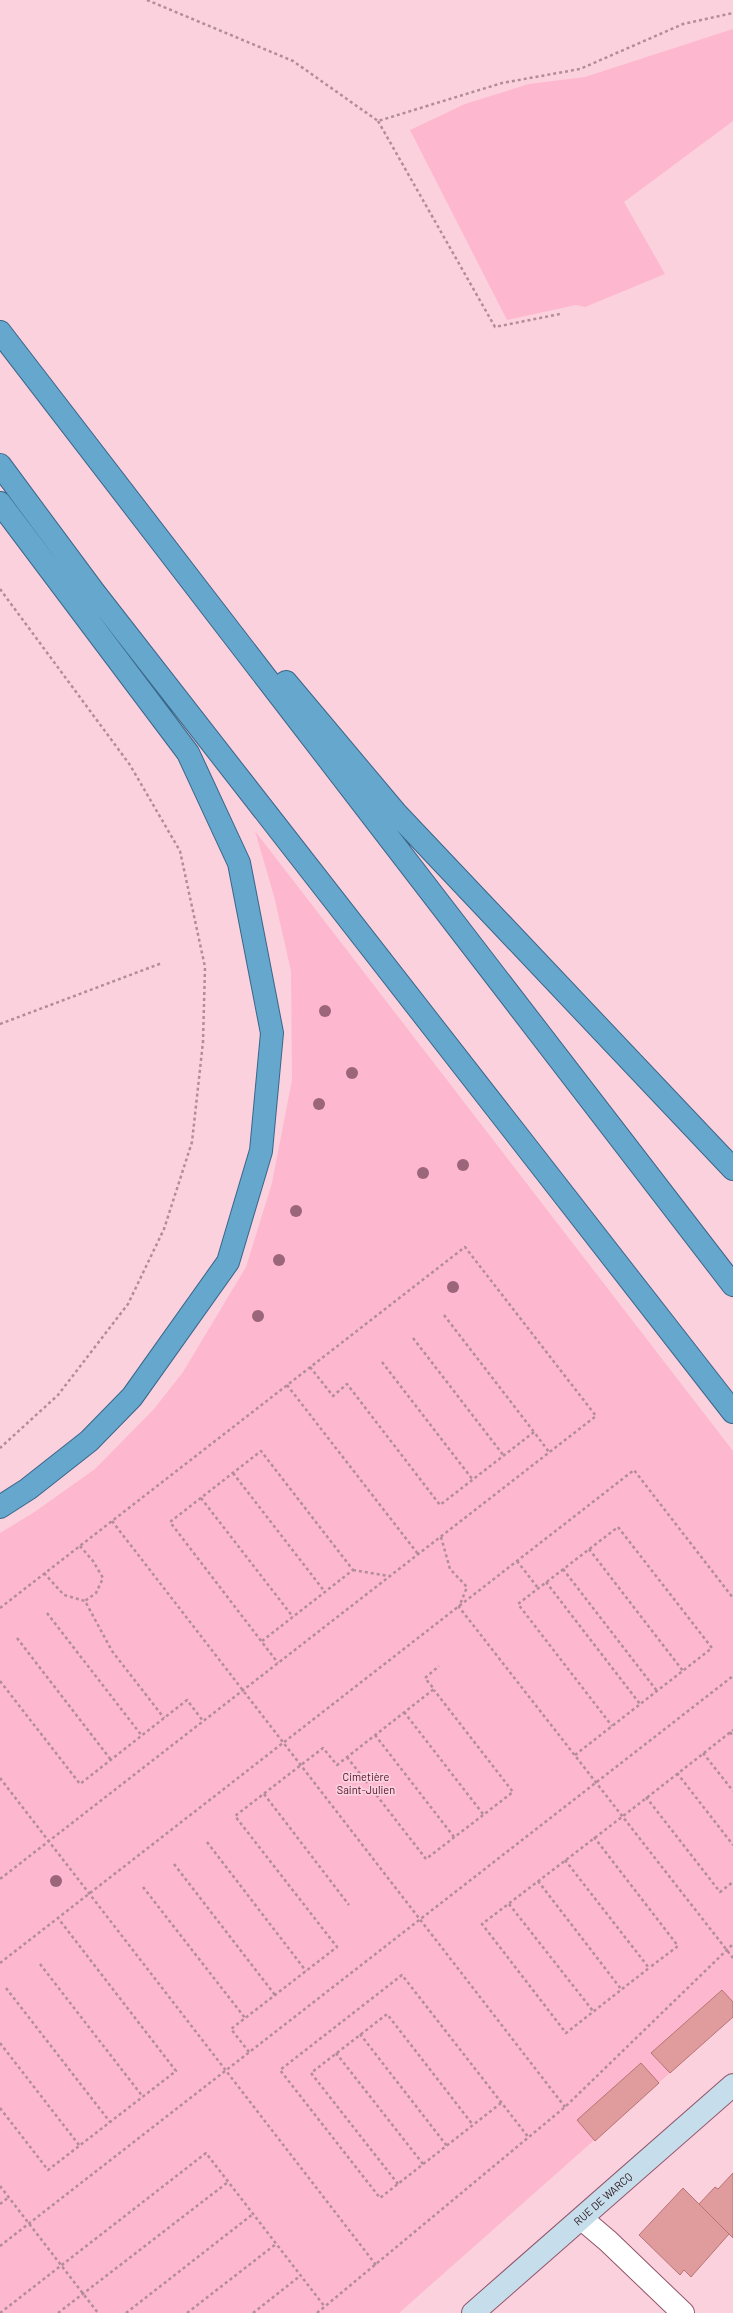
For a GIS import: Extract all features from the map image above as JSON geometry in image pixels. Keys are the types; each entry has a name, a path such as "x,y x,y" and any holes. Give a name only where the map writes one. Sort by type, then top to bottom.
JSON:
{"highway":[{"path":"0,332 141,518 733,1285"},
{"path":"0,465 104,604 733,1412"},
{"path":"0,503 188,753 239,863 272,1033 261,1150 228,1262 132,1396 89,1441 28,1489 0,1507"},
{"path":"141,518 276,670 396,813 733,1169"}],"main road":[{"name":"RUE DE WARCQ","path":"474,2313 733,2085"}],"street":[{"path":"582,2219 608,2241 683,2313"}],"path":[{"path":"148,0 293,61 378,121 495,327 560,314"},
{"path":"378,121 502,83 580,69 683,24 733,13"},
{"path":"0,589 130,766 180,851 205,967 203,1042 192,1142 164,1229 128,1304 58,1395 0,1448"},
{"path":"0,1024 162,963"},
{"path":"0,1608 465,1247 596,1416 0,1879"},
{"path":"444,1315 549,1452"},
{"path":"413,1338 504,1456"},
{"path":"382,1362 473,1480"},
{"path":"310,1367 333,1396 347,1384 440,1505 534,1432"},
{"path":"287,1385 418,1554"},
{"path":"278,1663 170,1522 261,1451 353,1570 389,1576"},
{"path":"0,1963 634,1470 733,1598"},
{"path":"233,1473 325,1592"},
{"path":"201,1498 292,1617"},
{"path":"112,1521 565,2107"},
{"path":"575,1755 712,1648 618,1527 518,1604 612,1726"},
{"path":"441,1536 450,1568 467,1587 459,1607"},
{"path":"80,1546 93,1561 103,1578 96,1592 85,1601"},
{"path":"589,1549 684,1671"},
{"path":"517,1561 538,1588"},
{"path":"563,1569 657,1691"},
{"path":"262,1641 353,1570"},
{"path":"44,1573 64,1595 85,1601 112,1651 164,1718"},
{"path":"546,1582 640,1704"},
{"path":"459,1607 733,1958"},
{"path":"47,1613 142,1736"},
{"path":"17,1638 111,1760"},
{"path":"347,1757 426,1859 513,1792 425,1678 438,1666"},
{"path":"0,2246 733,1676"},
{"path":"0,1681 80,1784 187,1700 203,1721"},
{"path":"249,2052 231,2029 336,1947 235,1816 323,1748 336,1765 434,1690"},
{"path":"404,1712 483,1814"},
{"path":"594,1837 678,1946 566,2033 482,1924 509,1904 594,1837 732,1731 733,1736"},
{"path":"375,1735 454,1837"},
{"path":"703,1753 733,1791"},
{"path":"677,1773 733,1845"},
{"path":"0,1778 376,2265"},
{"path":"264,1794 349,1905"},
{"path":"646,1797 720,1892 733,1882"},
{"path":"207,1842 306,1971"},
{"path":"565,1860 649,1968"},
{"path":"174,1864 275,1995"},
{"path":"538,1881 621,1989"},
{"path":"143,1887 245,2018"},
{"path":"509,1904 593,2011"},
{"path":"0,2108 48,2170 176,2071 58,1918"},
{"path":"317,2313 565,2107 726,1949 733,1944"},
{"path":"40,1964 143,2096"},
{"path":"501,2103 380,2198 280,2070 402,1976 529,2138"},
{"path":"6,1988 110,2122"},
{"path":"398,2184 311,2073 336,2052 386,2014 473,2125"},
{"path":"360,2034 447,2146"},
{"path":"0,2043 79,2146"},
{"path":"336,2052 423,2164"},
{"path":"0,2313 206,2153 325,2307"},
{"path":"58,2313 228,2182"},
{"path":"0,2186 98,2313"},
{"path":"0,2204 9,2197"},
{"path":"126,2313 253,2214"},
{"path":"187,2313 276,2244"},
{"path":"253,2313 300,2276"}],"green space":[{"path":"733,29 733,121 624,202 665,274 585,307 576,305 507,320 410,130 465,104 529,84 585,77"},
{"name":"Cimetière Saint-Julien","path":"255,831 733,1451 733,2017 399,2313 0,2313 0,1533 33,1513 95,1469 154,1409 183,1372 246,1267 272,1183 292,1080 291,971 274,896"}],"building":[{"path":"722,1990 733,2002 733,2017 670,2073 651,2053"},
{"path":"641,2063 659,2083 595,2141 577,2120"},
{"path":"733,2173 733,2238 699,2204 715,2187 718,2189"},
{"path":"683,2188 729,2234 691,2277 684,2270 680,2275 639,2235"}]}
